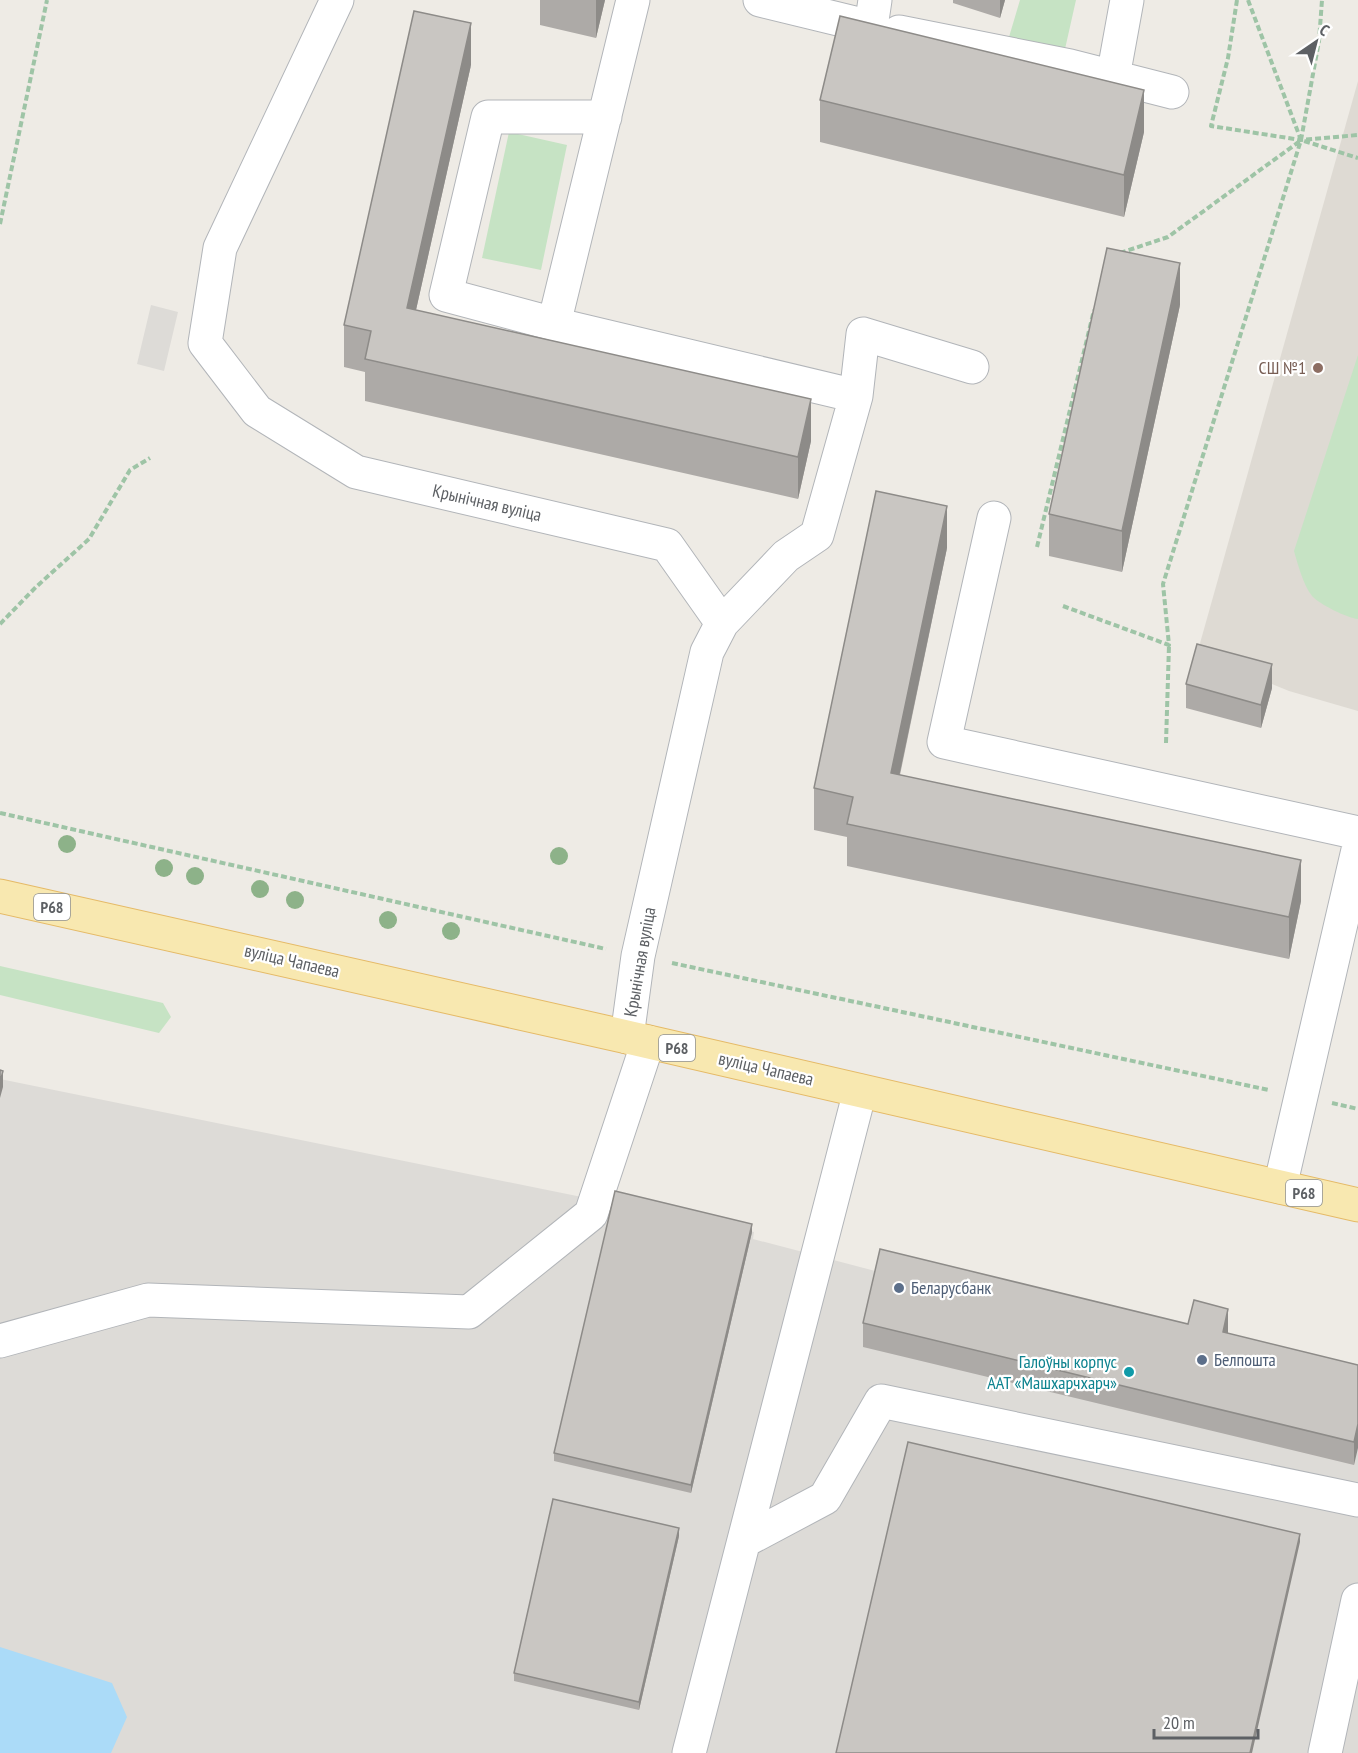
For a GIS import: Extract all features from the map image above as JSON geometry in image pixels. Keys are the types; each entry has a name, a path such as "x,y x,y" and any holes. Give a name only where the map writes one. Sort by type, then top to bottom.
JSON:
{"main road":[{"name":"вуліца Чапаева","path":"0,896 637,1039 1358,1205"}],"street":[{"name":"Крынічная вуліца","path":"0,1341 148,1300 469,1312 591,1214 637,1039 638,956 707,652 722,623 667,545 356,472 257,411 205,343 220,248 337,0"},
{"path":"554,324 633,0"},
{"path":"760,0 873,13 1172,92"},
{"path":"1113,77 1127,0"},
{"path":"604,117 488,117 446,295 554,324 856,396"},
{"path":"722,623 786,556 817,535 856,396 863,334 972,367"},
{"path":"994,518 944,742 1358,833"},
{"path":"1280,1187 1358,850"},
{"path":"689,1753 860,1091"},
{"path":"744,1541 825,1498 881,1401 1358,1500"},
{"path":"1325,1753 1358,1600"}],"path":[{"path":"0,224 47,0"},
{"path":"1237,0 1228,58 1211,126 1300,140 1358,158"},
{"path":"1248,0 1300,140"},
{"path":"1166,743 1169,645 1163,584 1300,140 1319,41 1322,0"},
{"path":"1117,254 1168,237 1300,140 1358,135"},
{"path":"1038,547 1095,304"},
{"path":"0,624 36,587 89,539 130,470 150,458"},
{"path":"1063,606 1169,645"},
{"path":"0,813 638,956 1358,1109"}],"shaded area":[{"name":"СШ №1","path":"1358,81 1358,711 1289,691 1197,654"},
{"path":"151,305 178,312 164,371 137,364"},
{"path":"0,1079 754,1232 753,1239 879,1272 1358,1384 1358,1753 0,1753"}],"green space":[{"path":"1020,0 1076,0 1065,49 1009,37"},
{"path":"509,132 567,145 541,270 482,258"},
{"path":"1358,355 1358,619 1334,610 1312,596 1303,580 1294,551"},
{"path":"0,966 163,1003 171,1017 159,1033 0,995"}],"water":[{"path":"0,1647 112,1683 127,1717 111,1753 0,1753"}],"building":[{"path":"414,11 471,23 407,308 811,399 798,457 365,359 371,331 344,325"},
{"path":"840,16 1144,90 1124,175 820,100"},
{"path":"1107,248 1180,263 1122,531 1049,514"},
{"path":"876,491 947,506 891,773 1301,860 1289,917 847,824 853,797 814,788"},
{"path":"1197,644 1272,664 1261,705 1186,684"},
{"path":"615,1191 752,1224 691,1485 554,1453"},
{"name":"Галоўны корпус ААТ «Машхарчхарч»","path":"880,1249 1188,1324 1194,1300 1228,1309 1223,1332 1358,1365 1358,1424 1354,1442 863,1323"},
{"path":"908,1442 1300,1534 1250,1753 836,1753"},
{"path":"553,1499 679,1528 639,1702 514,1673"}],"place":[{"name":"СШ №1","path":"1318,368"},
{"name":"Беларусбанк","path":"899,1288"},
{"name":"Белпошта","path":"1202,1360"},
{"name":"Галоўны корпус ААТ «Машхарчхарч»","path":"1129,1372"}]}
